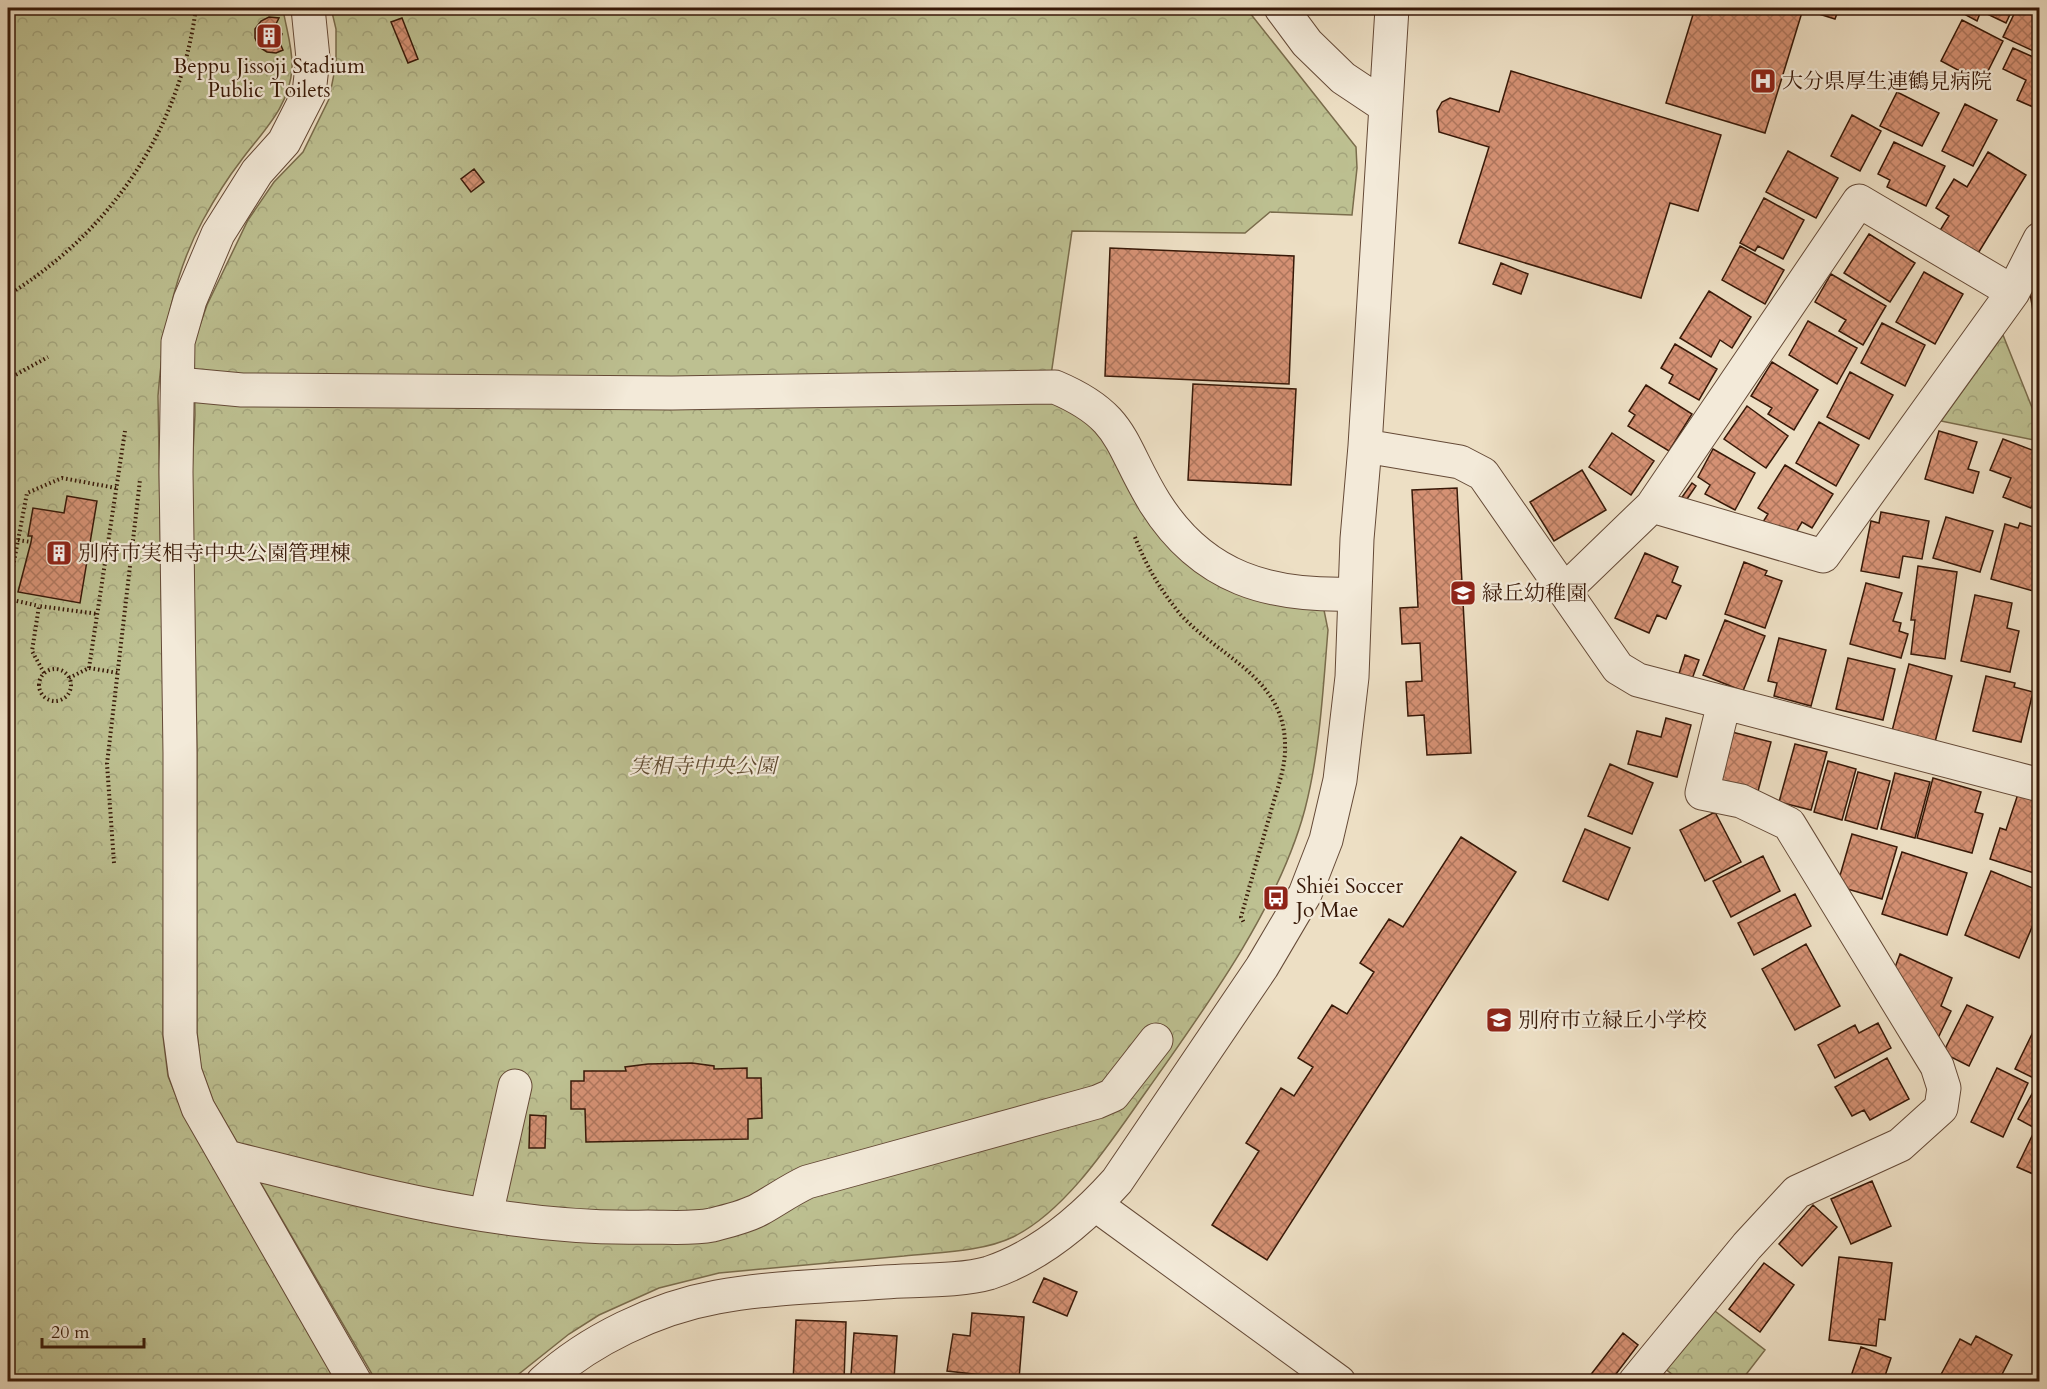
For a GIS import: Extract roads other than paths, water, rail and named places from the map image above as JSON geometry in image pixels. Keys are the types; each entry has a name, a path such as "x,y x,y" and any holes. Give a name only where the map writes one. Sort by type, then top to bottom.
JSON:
{"street":[{"path":"308,8 313,58 309,93 284,142 257,172 235,204 203,266 178,342 180,1034 190,1090 355,1382"},
{"path":"1281,8 1307,43 1343,78 1385,106"},
{"path":"543,1382 599,1341 681,1305 718,1297 806,1287 987,1273 1033,1254 1095,1205 1117,1180 1262,967 1305,894 1326,840 1340,780 1352,677 1354,594 1392,8"},
{"path":"1565,590 1652,506 1859,201 2013,292"},
{"path":"1652,506 1823,556 2013,292 2040,239"},
{"path":"178,384 242,390 672,393 1055,387 1080,397 1101,412 1115,426 1155,503 1172,526 1213,564 1236,578 1275,591 1316,596 1354,594"},
{"path":"1365,446 1460,462 1483,474 1618,668 1638,680 2040,785"},
{"path":"1635,1382 1747,1246 1797,1192 1900,1145 1941,1108 1944,1088 1936,1065 1790,824 1741,801 1702,793 1724,703"},
{"path":"226,1157 382,1195 486,1215 550,1224 616,1228 709,1226 758,1210 783,1193 807,1182 1097,1102 1113,1095 1156,1040"},
{"path":"486,1215 514,1086"},
{"path":"1095,1205 1339,1382"}],"place":[{"name":"Beppu Jissoji Stadium Public Toilets","path":"269,36"},
{"name":"大分県厚生連鶴見病院","path":"1763,81"},
{"name":"別府市実相寺中央公園管理棟","path":"59,553"},
{"name":"緑丘幼稚園","path":"1463,593"},
{"name":"Shiei Soccer Jo Mae","path":"1276,898"},
{"name":"別府市立緑丘小学校","path":"1499,1020"}],"park label":[{"name":"実相寺中央公園","path":"703,766"}]}
